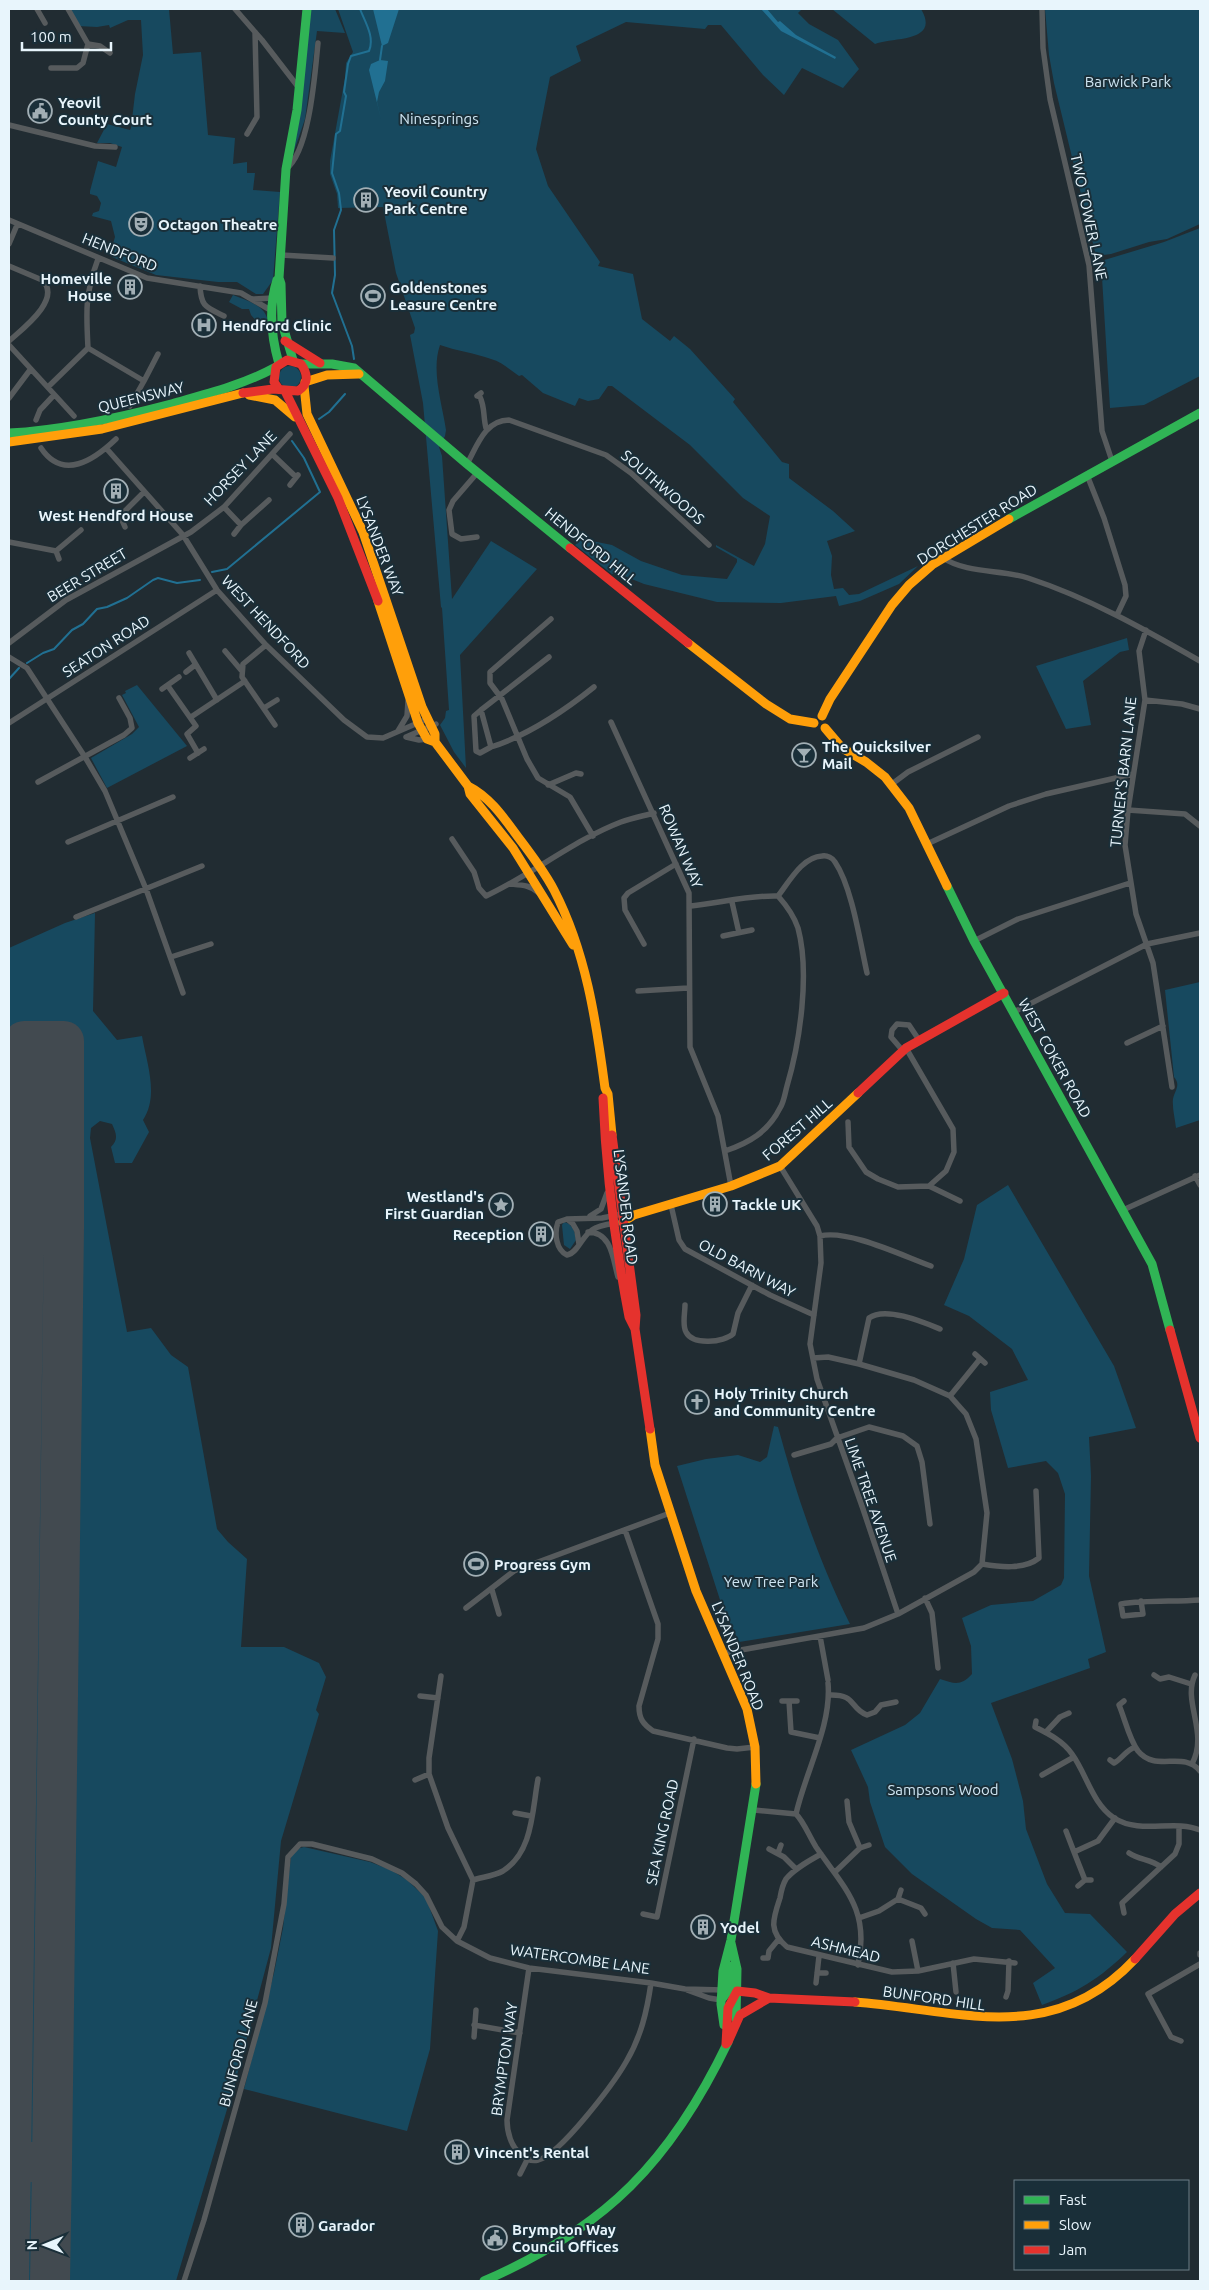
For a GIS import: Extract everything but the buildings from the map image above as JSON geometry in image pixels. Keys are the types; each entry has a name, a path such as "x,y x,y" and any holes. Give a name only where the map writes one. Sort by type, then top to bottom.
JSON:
{"main road":[{"path":"304,384 306,372 297,362 285,341 273,298 279,278 286,169 300,90 308,9"},
{"path":"279,278 281,284 276,308 275,354 277,366 273,377 283,391 298,391 304,384 327,374 359,374"},
{"path":"285,341 320,363"},
{"path":"277,366 287,360 297,362"},
{"name":"HENDFORD HILL","path":"297,362 352,367 467,464 766,704 790,719 814,724"},
{"name":"QUEENSWAY","path":"9,433 65,428 121,417 239,385 277,366"},
{"name":"LYSANDER WAY","path":"304,384 307,414 363,532 427,724"},
{"name":"QUEENSWAY","path":"9,442 97,431 255,390 283,391"},
{"name":"LYSANDER WAY","path":"283,391 338,498 382,611 408,695 427,724"},
{"path":"239,395 269,397 281,402 299,421"},
{"name":"DORCHESTER ROAD","path":"822,716 830,698 892,605 909,585 942,558 1087,474 1200,413"},
{"path":"822,716 826,720 825,728 818,729 814,724 816,718 822,716"},
{"name":"LYSANDER ROAD","path":"427,724 435,734 431,741 468,786 470,794 513,848 570,939 582,966"},
{"name":"WEST COKER ROAD","path":"825,728 842,748 871,766 892,784 909,808 974,941 1123,1210 1157,1276 1166,1306 1178,1363 1200,1438"},
{"name":"LYSANDER ROAD","path":"468,786 475,789 506,820 554,890 573,931 597,1029 605,1088 608,1094 622,1218 636,1315 635,1328 655,1465 696,1591 747,1709 757,1773 754,1810 731,1940 722,1976 729,1995"},
{"name":"FOREST HILL","path":"622,1218 731,1186 767,1173 780,1166 904,1050 1004,993"},
{"name":"LYSANDER ROAD","path":"605,1088 603,1096 608,1188 624,1296 629,1317 635,1328"},
{"name":"BUNFORD HILL","path":"729,1995 755,1992 769,1998 866,2002 986,2020 1034,2015 1074,2002 1106,1984 1131,1963 1185,1906 1200,1893"},
{"name":"LYSANDER ROAD","path":"729,1995 736,1969 731,1940"},
{"path":"729,1995 755,2005"},
{"path":"484,2281 514,2269 552,2250 586,2228 617,2202 639,2180 683,2122 714,2072 734,2029 736,2020 729,1995"},
{"path":"726,2044 724,2028 728,2015 729,1995"},
{"path":"736,2020 755,2005 769,1998"}],"street":[{"path":"37,9 45,23"},
{"path":"51,68 77,68 83,63 88,44 68,9"},
{"path":"235,9 256,32 300,90"},
{"name":"TWO TOWER LANE","path":"1042,9 1043,48 1050,99 1089,264 1102,431 1112,461"},
{"path":"247,134 257,117 256,32"},
{"path":"286,169 292,164 303,137 313,101 318,43"},
{"path":"88,44 108,49"},
{"path":"9,125 96,146 115,147"},
{"name":"HENDFORD","path":"9,220 146,278 241,293 276,308"},
{"path":"9,244 18,225"},
{"path":"281,254 333,258"},
{"path":"48,387 88,348 87,298 89,284 98,259"},
{"path":"9,266 45,282 47,293 46,301 39,313 9,343 30,370 74,416"},
{"path":"200,286 201,300 204,306 224,316"},
{"name":"HENDFORD","path":"254,299 273,298"},
{"path":"88,348 144,380"},
{"path":"130,406 158,354"},
{"path":"9,398 30,370"},
{"path":"467,464 486,428 484,405 480,397 477,396 481,393"},
{"path":"36,420 40,410 54,395"},
{"name":"SOUTHWOODS","path":"486,428 502,420 508,420 606,455 631,473 709,545"},
{"name":"HORSEY LANE","path":"183,535 191,532 224,507 290,434"},
{"path":"41,448 50,459 68,466 86,462 116,439"},
{"name":"WEST HENDFORD","path":"106,448 183,535 216,590 266,645 344,720 367,737 384,738 427,724"},
{"path":"272,454 297,476 290,485"},
{"path":"477,537 461,539 452,534 450,510 453,501 478,472"},
{"path":"1087,474 1104,518 1125,585 1126,596 1117,615"},
{"path":"125,527 121,518 122,514 144,492"},
{"path":"234,534 241,525 269,500"},
{"path":"224,507 241,525"},
{"path":"260,509 264,514"},
{"path":"56,551 81,530"},
{"name":"BEER STREET","path":"9,643 66,600 183,535"},
{"path":"9,542 56,551"},
{"path":"56,551 59,559"},
{"path":"942,558 954,566 1025,577 1089,601 1146,630 1200,661"},
{"name":"SEATON ROAD","path":"9,723 216,590"},
{"path":"551,619 490,672 490,683 499,695 527,759 538,778 570,797 592,836"},
{"name":"TURNER'S BARN LANE","path":"1146,630 1138,651 1145,700 1128,810 1125,845 1136,914 1153,963 1172,1087"},
{"path":"241,670 248,660 266,645"},
{"path":"225,651 241,670 242,677 275,725"},
{"path":"189,652 217,700"},
{"path":"9,657 27,668 48,698 105,791 146,889 183,993"},
{"path":"549,657 474,716 476,751 480,753 517,736 545,720 557,716 594,687"},
{"path":"186,672 195,665"},
{"path":"179,677 165,688 191,717 196,726 188,731 188,737 198,753"},
{"path":"191,717 245,681"},
{"path":"408,695 407,716 397,733 406,737 431,741"},
{"path":"38,782 124,735 132,728 130,718 120,698"},
{"path":"264,708 277,700"},
{"path":"1145,700 1182,704 1200,709"},
{"path":"481,710 491,747"},
{"name":"ROWAN WAY","path":"611,722 690,893 688,988 690,1047 718,1116 731,1186"},
{"path":"406,737 427,724"},
{"path":"892,784 908,772 978,737"},
{"path":"190,758 204,749"},
{"path":"548,785 576,773 581,774"},
{"path":"927,844 1009,806 1046,794 1133,774"},
{"path":"68,842 174,797"},
{"path":"1128,810 1185,814 1200,826"},
{"path":"452,839 474,872 479,888 486,896 529,874 539,866 592,836 622,822 654,813"},
{"path":"778,896 798,870 810,859 828,856 835,860 846,886 867,973"},
{"path":"644,944 625,910 624,898 628,893 676,864"},
{"path":"76,917 202,866"},
{"path":"974,941 1018,919 1130,883"},
{"path":"508,884 524,885 534,889 546,900"},
{"path":"691,906 732,902 759,896 778,896 788,907 797,927 804,957 800,1027 781,1108 765,1129 748,1144 725,1151"},
{"path":"732,902 739,932"},
{"path":"723,936 752,930"},
{"path":"1014,1012 1147,944 1200,933"},
{"path":"170,957 211,944"},
{"path":"638,991 688,988"},
{"path":"919,1040 909,1025 897,1024 892,1030 891,1037 904,1050 953,1129 954,1152 946,1171 929,1186"},
{"path":"1127,1043 1163,1026"},
{"path":"848,1122 848,1147 866,1172 898,1187 929,1186 960,1201"},
{"name":"LIME TREE AVENUE","path":"780,1166 817,1226 820,1236 820,1263 810,1344 817,1379 864,1509 898,1614"},
{"path":"1123,1210 1198,1176 1200,1185"},
{"path":"585,1217 601,1208 606,1202 608,1188"},
{"name":"OLD BARN WAY","path":"671,1205 679,1240 685,1249 801,1311 814,1316"},
{"path":"612,1220 585,1217 567,1219 557,1224 559,1248 563,1253 569,1255 576,1251 588,1232 612,1220 622,1218"},
{"path":"567,1219 577,1231 579,1244"},
{"path":"588,1232 602,1236 608,1243 624,1296"},
{"path":"820,1236 829,1234 849,1236 931,1266"},
{"path":"685,1305 684,1328 689,1336 709,1341 729,1338 736,1330 738,1313 752,1285"},
{"path":"685,1313 692,1313"},
{"path":"859,1364 869,1318 874,1314 882,1313 917,1320 940,1329"},
{"path":"724,1653 864,1628 898,1614 974,1572 982,1564 987,1514 976,1439 966,1414 950,1396 914,1380 828,1357 813,1358"},
{"path":"950,1396 980,1359"},
{"path":"794,1455 831,1444 838,1438 869,1428 902,1436 917,1446 922,1462 930,1524"},
{"path":"982,1564 1002,1568 1032,1563 1040,1558 1036,1491"},
{"path":"466,1608 492,1590 514,1571 670,1513"},
{"path":"625,1530 658,1624 658,1638 639,1706 639,1716 644,1725 653,1731 736,1749 754,1747"},
{"path":"492,1590 499,1614"},
{"path":"926,1598 932,1613 938,1668"},
{"path":"1141,1601 1200,1600"},
{"path":"820,1636 829,1695 820,1738 796,1814 821,1854 853,1899 859,1918 862,1944 858,1965"},
{"path":"1192,1764 1199,1753 1200,1747 1191,1684 1195,1675"},
{"path":"441,1676 429,1758 429,1774 448,1828 473,1880 464,1927 457,1940"},
{"path":"1158,1680 1169,1677 1191,1684"},
{"path":"829,1695 841,1695 850,1698 863,1713 867,1714 875,1712 881,1705 896,1702"},
{"path":"420,1696 438,1698"},
{"path":"782,1701 797,1701"},
{"path":"789,1702 791,1732 820,1738"},
{"path":"1119,1704 1135,1747 1142,1756 1152,1761 1163,1763 1182,1760 1192,1764 1200,1771"},
{"path":"1046,1732 1058,1714 1069,1713"},
{"path":"1034,1726 1063,1744 1074,1757 1100,1804 1115,1818 1127,1824 1146,1827 1179,1826 1200,1830"},
{"name":"SEA KING ROAD","path":"644,1914 657,1917 694,1739"},
{"path":"1113,1764 1125,1752 1135,1747"},
{"path":"1042,1776 1049,1766 1074,1757"},
{"path":"415,1780 429,1774"},
{"path":"473,1880 501,1872 516,1860 526,1843 538,1779"},
{"path":"847,1801 849,1822 860,1848"},
{"path":"754,1810 796,1814"},
{"path":"515,1813 531,1816"},
{"path":"1074,1852 1098,1841 1115,1818"},
{"path":"1122,1902 1175,1854 1179,1844 1179,1826"},
{"path":"1066,1831 1088,1880 1078,1886"},
{"name":"BUNFORD LANE","path":"184,2281 204,2220 265,2003 284,1904 288,1857 300,1844 312,1844"},
{"name":"WATERCOMBE LANE","path":"312,1844 372,1859 402,1873 426,1895 442,1927 457,1940 490,1958 529,1968 729,1995"},
{"path":"778,1853 781,1845"},
{"path":"835,1872 860,1848 869,1845"},
{"path":"769,1849 778,1853 796,1869"},
{"path":"1129,1853 1135,1857 1152,1860 1161,1867"},
{"path":"767,1960 769,1951 778,1940 774,1930 774,1917 785,1881 796,1869 821,1854"},
{"path":"859,1918 878,1911 898,1899 901,1890"},
{"path":"898,1899 921,1908 925,1914"},
{"path":"1115,1900 1122,1902"},
{"path":"1122,1902 1124,1914"},
{"name":"ASHMEAD","path":"778,1940 787,1947 819,1956 892,1972 918,1971 974,1959 1012,1962 1006,1997"},
{"path":"912,1941 918,1971"},
{"path":"914,1950 922,1947"},
{"path":"816,1983 819,1956"},
{"path":"953,1963 956,1992"},
{"path":"1181,2041 1171,2037 1148,1994 1200,1964"},
{"name":"BRYMPTON WAY","path":"527,2160 515,2146 507,2125 529,1968"},
{"path":"817,1973 826,1973"},
{"path":"520,2174 527,2160 536,2160 553,2151 586,2115 618,2074 638,2038 647,2012 651,1983"},
{"name":"WATERCOMBE LANE","path":"685,1990 697,1995 729,1995"},
{"path":"474,2037 476,2010"},
{"path":"474,2025 520,2033"}],"green space":[{"path":"69,9 169,9 173,54 201,52 208,135 235,138 233,164 247,162 247,173 255,173 253,190 280,192 273,280 263,294 256,294 237,282 218,282 156,275 112,257 115,248 112,247 115,237 111,221 92,216 93,213 99,211 101,203 97,196 90,194 90,191 98,161 116,167 122,147 110,143 97,143 107,124 130,130 131,128 135,94 143,55 141,20 128,20 110,28 109,25 97,27 78,26"},
{"path":"311,9 335,9 345,33 317,31 305,119 291,160"},
{"name":"Ninesprings","path":"338,9 802,9 798,13 809,24 838,40 859,69 843,88 802,68 784,95 763,75 721,25 708,25 705,29 626,22 576,46 581,61 550,77 536,149 548,186 600,262 598,266 633,274 642,319 670,341 674,336 690,349 735,399 733,402 782,462 789,464 789,478 833,511 855,531 827,541 832,556 831,575 834,589 843,588 849,595 859,594 918,566 899,584 860,601 839,606 836,596 781,603 717,602 644,584 617,573 612,574 575,545 582,539 612,545 641,561 682,575 727,579 737,559 716,547 716,545 754,566 765,544 770,516 743,498 690,445 612,386 608,386 599,399 588,401 579,398 575,406 543,393 522,375 519,376 495,360 440,345 437,376 446,430 439,447 442,456 452,599 491,541 537,569 460,655 466,768 454,752 440,725 445,718 446,711 449,710 442,608 423,403 410,335 414,333 415,328 396,273 383,207 338,208 337,194 330,174 330,161 346,63 353,52"},
{"path":"832,9 921,9 925,20 925,28 912,37 875,44"},
{"name":"Barwick Park","path":"1045,9 1200,9 1200,224 1167,239 1149,242 1111,254 1096,256 1054,83 1049,55"},
{"path":"1200,228 1200,376 1144,405 1110,408 1101,261 1164,242"},
{"path":"233,295 261,308 265,313 268,324 263,329 251,315 249,309 242,309 229,302"},
{"path":"290,366 298,369 301,377 298,385 290,388 282,385 279,377 282,369"},
{"path":"1127,638 1129,650 1120,652 1083,681 1091,725 1066,729 1036,666"},
{"path":"137,685 187,746 107,788 91,758 132,734 139,727 122,695 126,693 125,691"},
{"path":"95,913 93,1011 117,1040 142,1036 151,1090 148,1111 143,1120 149,1132 132,1163 115,1163 111,1147 116,1136 112,1124 100,1121 91,1128 90,1138 127,1332 151,1328 171,1355 188,1367 217,1529 247,1559 241,1647 284,1647 319,1663 326,1677 316,1710 319,1714 281,1841 271,1948 236,2079 176,2281 9,2281 9,948 65,923"},
{"path":"1200,982 1200,1120 1176,1128 1173,1099 1177,1083 1174,1077 1165,990"},
{"name":"Sampsons Wood","path":"1008,1185 1114,1366 1136,1428 1089,1437 1091,1476 1089,1576 1106,1652 1088,1659 1090,1668 991,1703 1012,1759 1023,1801 1026,1829 1047,1884 1065,1913 1090,1914 1127,1952 1088,1984 1042,2005 1033,1983 1055,1968 1020,1930 992,1928 976,1919 912,1874 885,1847 870,1802 868,1787 851,1750 905,1725 920,1713 940,1679 958,1683 964,1681 972,1674 971,1646 962,1618 991,1605 1033,1601 1061,1585 1064,1578 1065,1494 1058,1473 1046,1461 1008,1468 991,1410 990,1392 1028,1380 1012,1349 969,1316 944,1305 964,1259 977,1205"},
{"path":"564,1222 571,1226 575,1234 576,1240 570,1249 564,1245 562,1225"},
{"name":"Yew Tree Park","path":"774,1426 778,1427 818,1552 850,1624 739,1642 721,1603 677,1466 706,1459 738,1455 760,1462 767,1457"},
{"path":"304,1847 370,1862 391,1870 407,1880 426,1898 438,1931 430,2049 407,2131 244,2089 274,1973 283,1928 291,1856"}],"shaded area":[{"path":"373,9 399,9 388,43 382,46"},
{"path":"761,9 767,9 778,22 780,21 796,35 836,57 835,59 781,31"},
{"path":"380,60 388,61 385,81 379,92 377,102 381,119 369,70 371,64"}],"waterway":[{"path":"354,359 352,346 332,293 335,275 334,230 341,210 339,193 332,173 336,134 340,131 346,96 344,92 348,64 351,56 369,51 371,46 369,30 360,9"},
{"path":"380,60 382,46"},
{"path":"319,419 329,412 345,394"},
{"path":"212,572 227,569 320,492 304,458 292,441"},
{"path":"27,663 43,653 54,649 72,630 83,624 97,609 107,607 127,598 153,580 158,578 177,583 200,580"},
{"path":"9,679 19,668"}],"runway":[{"path":"24,1041 64,1041 64,1228 24,1228 24,1041"},
{"path":"24,1228 64,1228 52,2162 11,2162 24,1228"},
{"path":"9,2281 11,2162 52,2162 50,2281"}],"traffic: fast":[{"path":"293,360 282,323 281,284 279,278 286,169 297,110 307,9"},
{"path":"277,280 272,301 272,322 279,364"},
{"path":"301,364 332,364 354,368 570,548"},
{"path":"9,433 111,419 198,397 251,379 276,367"},
{"path":"1009,519 1200,413"},
{"path":"947,886 974,941 1152,1264 1170,1330"},
{"path":"724,2025 721,2004 723,1971 731,1940 756,1784"},
{"path":"731,1943 737,1969 736,2019"},
{"path":"721,2000 729,1990 732,1966"},
{"path":"484,2281 566,2238 600,2213 630,2186 658,2156 683,2122 728,2042"}],"traffic: slow":[{"path":"305,382 327,375 359,374"},
{"path":"304,386 307,414 363,532 422,707 435,734 435,742"},
{"path":"9,442 102,429 243,393"},
{"path":"249,395 275,400 295,417"},
{"path":"822,716 830,699 892,605 909,585 932,565 1009,519"},
{"path":"378,601 418,723 427,739 435,742 468,786 470,794 513,848 573,945"},
{"path":"688,643 766,704 790,719 814,723"},
{"path":"825,728 842,748 866,762 885,777 909,808 947,886"},
{"path":"468,786 490,802 507,823 546,876 565,914 582,962 588,987 598,1037 605,1088 608,1094 612,1135"},
{"path":"623,1222 634,1215 731,1186 780,1166 858,1093"},
{"path":"650,1429 655,1465 696,1591 747,1709 755,1747 756,1784"},
{"path":"855,2002 967,2015 1003,2017 1037,2014 1071,2004 1103,1987 1135,1959"}],"traffic: jam":[{"path":"285,341 320,363"},
{"path":"243,393 273,389 298,391 306,382 305,371 301,364 287,360 276,367 274,382 279,389"},
{"path":"286,393 338,498 378,601"},
{"path":"570,548 688,643"},
{"path":"858,1093 906,1048 1004,993"},
{"path":"603,1098 606,1153 615,1235 629,1317 635,1329"},
{"path":"612,1135 636,1315 635,1329 650,1429"},
{"path":"1170,1330 1200,1438"},
{"path":"1135,1959 1175,1914 1200,1893"},
{"path":"726,2044 728,2008 737,1991 755,1993 769,1998 855,2002"},
{"path":"728,2042 740,2015 769,1998"}],"place":[{"name":"Yeovil County Court","path":"40,111"},
{"name":"Yeovil Country Park Centre","path":"366,200"},
{"name":"Octagon Theatre","path":"141,224"},
{"name":"Homeville House","path":"130,287"},
{"name":"Goldenstones Leasure Centre","path":"373,296"},
{"name":"Hendford Clinic","path":"204,325"},
{"name":"West Hendford House","path":"116,491"},
{"name":"The Quicksilver Mail","path":"804,755"},
{"name":"Tackle UK","path":"715,1204"},
{"name":"Westland's First Guardian","path":"501,1205"},
{"name":"Reception","path":"541,1234"},
{"name":"Holy Trinity Church and Community Centre","path":"697,1402"},
{"name":"Progress Gym","path":"476,1564"},
{"name":"Yodel","path":"703,1927"},
{"name":"Vincent's Rental","path":"457,2152"},
{"name":"Garador","path":"301,2225"},
{"name":"Brympton Way Council Offices","path":"495,2238"}]}
